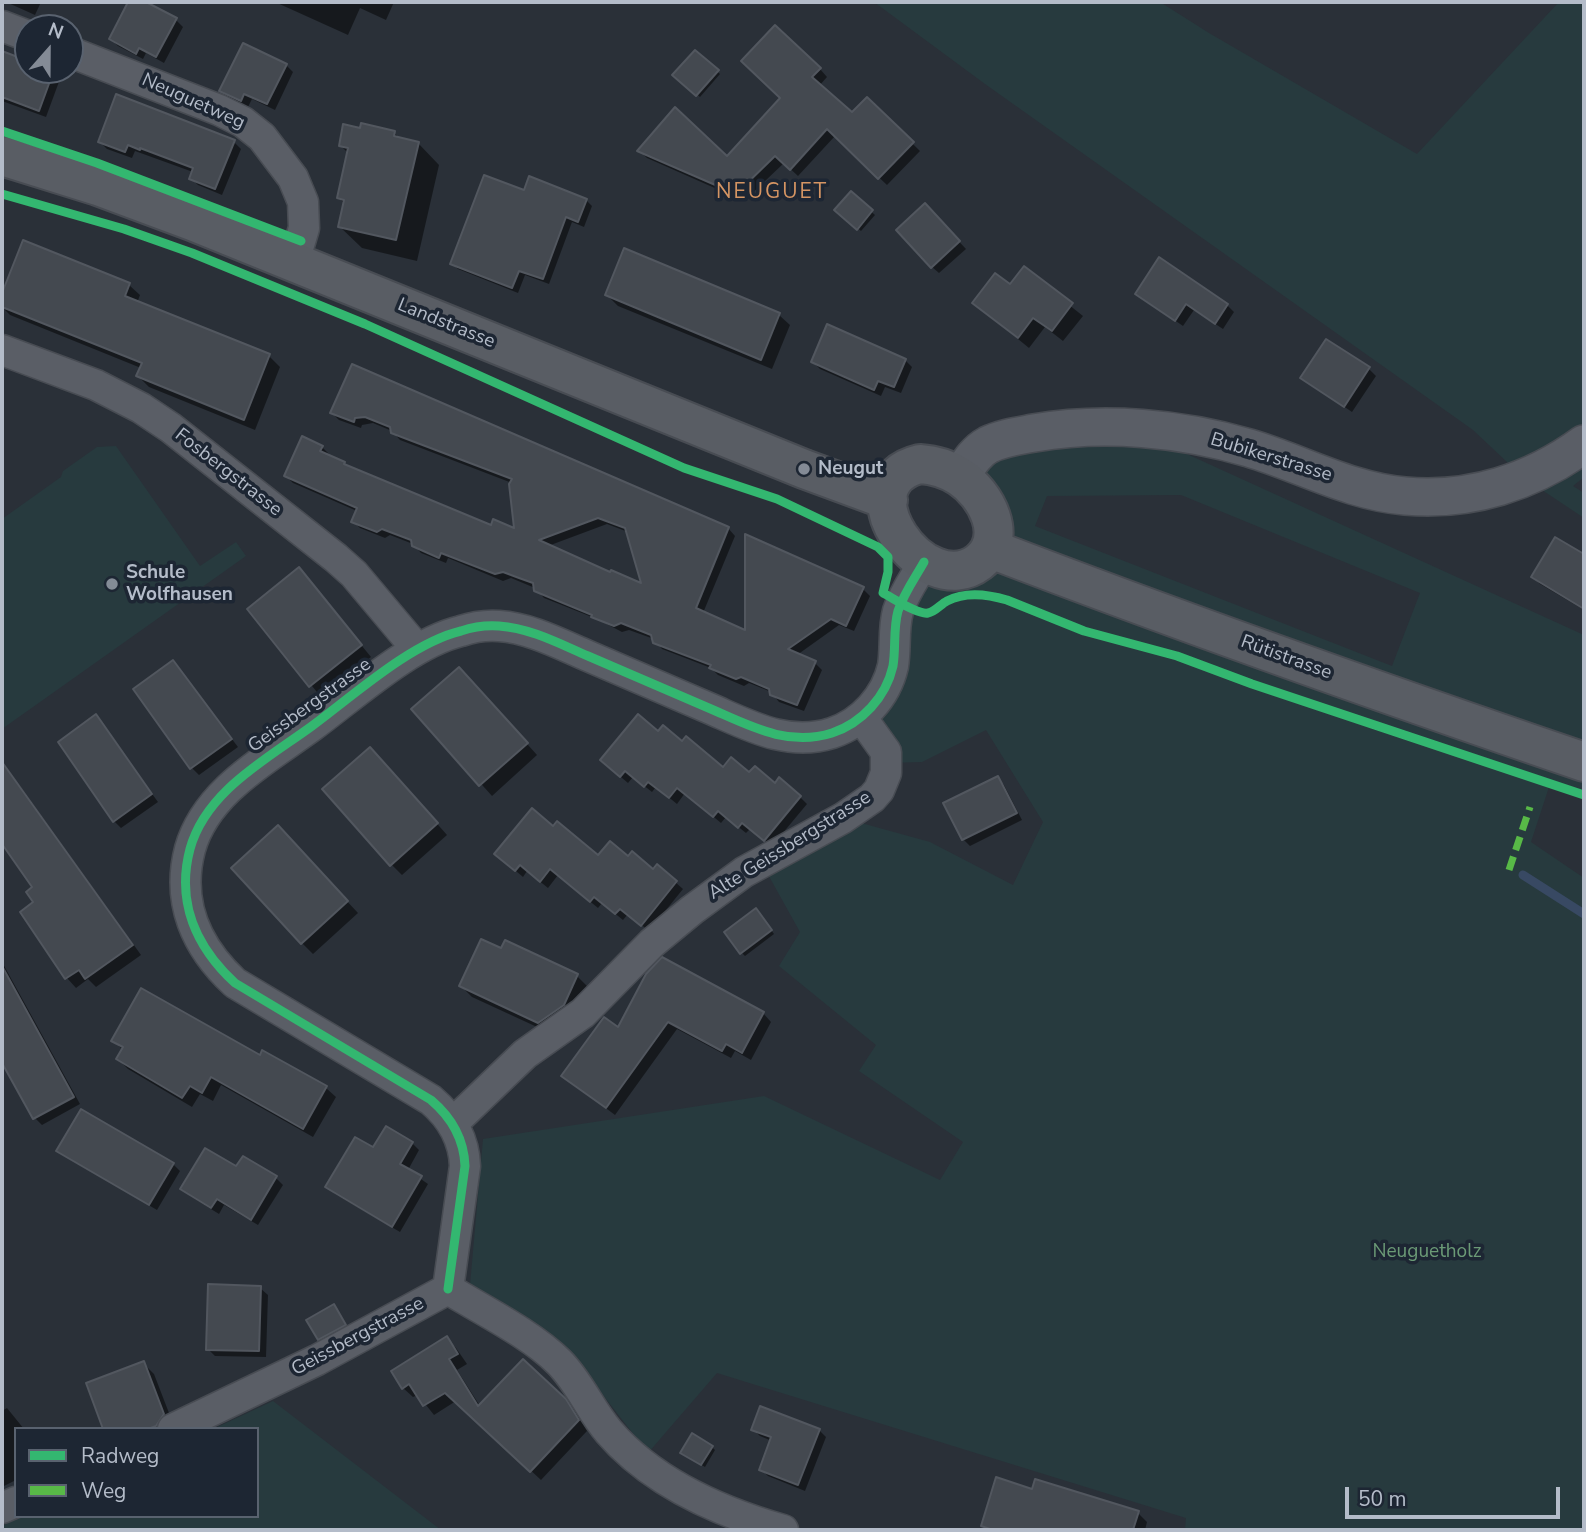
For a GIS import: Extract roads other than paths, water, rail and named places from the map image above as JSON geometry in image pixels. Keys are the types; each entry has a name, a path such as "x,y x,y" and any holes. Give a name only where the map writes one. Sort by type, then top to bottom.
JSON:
{"main road":[{"name":"Landstrasse","path":"2,156 98,186 294,262 804,469 888,500"},
{"path":"932,465 960,477 976,490 991,516 994,535 991,549 981,561 969,568 954,570 923,562 906,547 889,516 888,500 893,481 909,467 932,465"},
{"name":"Rütistrasse","path":"991,549 1343,679 1584,762"}],"street":[{"name":"Neuguetweg","path":"84,57 219,110 243,122 262,137 293,177 303,202 304,228 294,262"},
{"name":"Fosbergstrasse","path":"2,350 104,389 141,408 171,428 354,574 417,649"},
{"name":"Bubikerstrasse","path":"960,477 971,460 986,446 1011,437 1074,428 1132,429 1209,438 1247,447 1374,492 1406,497 1435,496 1477,492 1514,482 1555,463 1584,444"},
{"name":"Geissbergstrasse","path":"177,1427 317,1360 447,1289 465,1166 464,1152 443,1111 416,1089 235,983 204,949 193,925 184,884 193,840 213,804 242,777 417,649 459,631 481,626 507,627 555,642 776,736 815,737 834,732 861,717 882,694 893,665 898,611 923,562"},
{"name":"Alte Geissbergstrasse","path":"452,1124 525,1054 583,1013 652,943 692,909 744,872 843,818 872,798 879,790 886,773 886,752 861,717"},
{"path":"447,1289 558,1360 580,1387 610,1434 663,1479 708,1503 783,1530"}],"waterway":[{"path":"1523,875 1584,914"}],"place":[{"name":"Neugut","path":"804,469"},
{"name":"Schule Wolfhausen","path":"112,584"}],"district":[{"name":"NEUGUET","path":"772,193"}],"park label":[{"name":"Neuguetholz","path":"1427,1252"}]}
